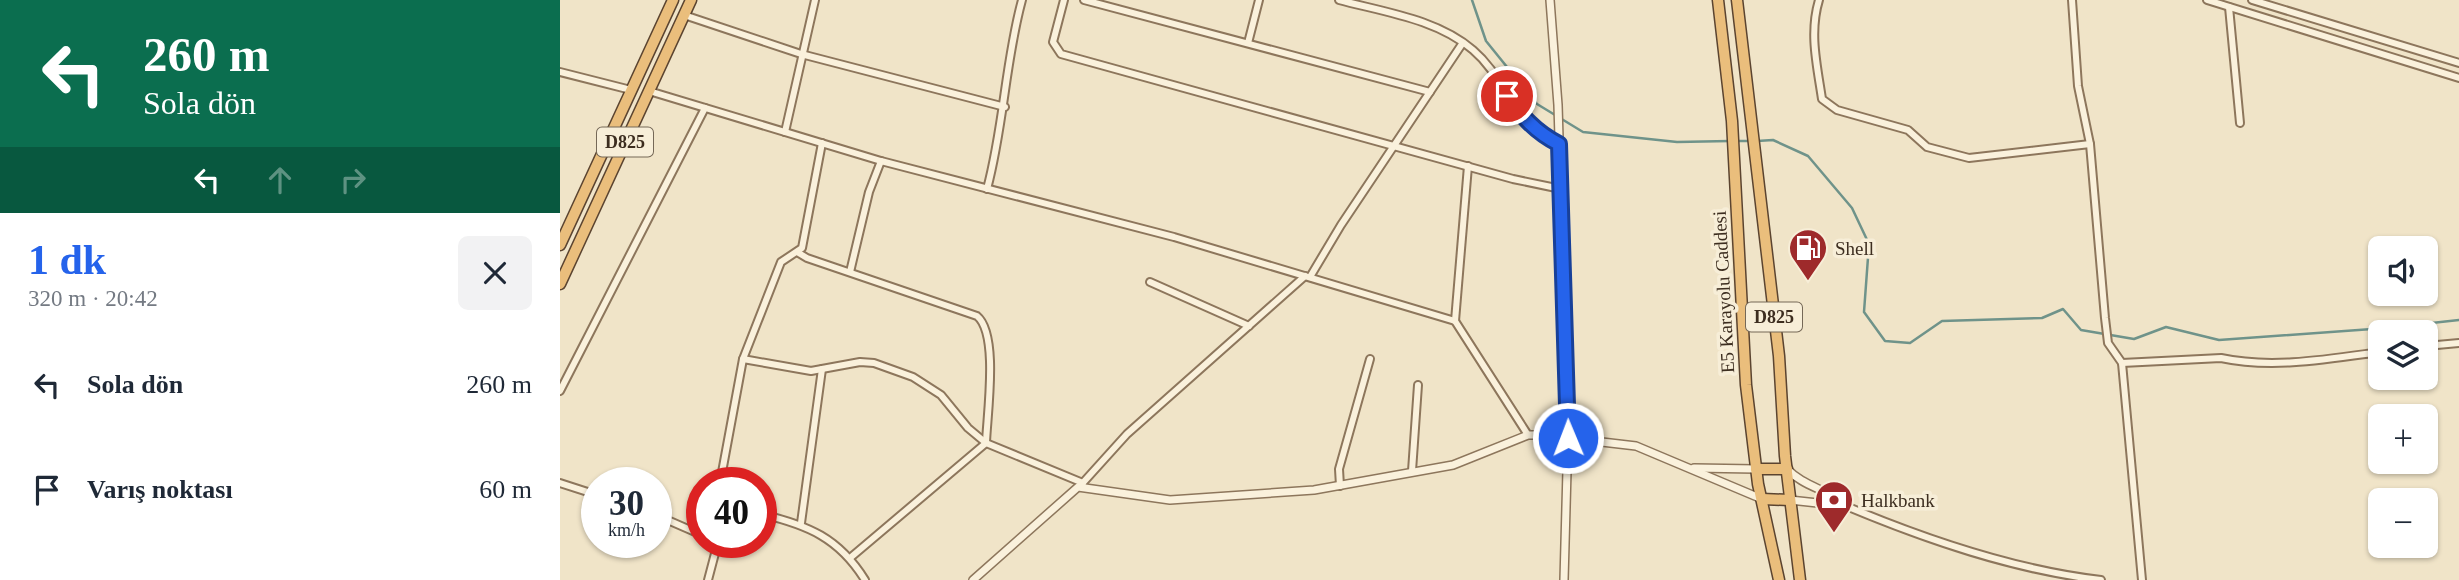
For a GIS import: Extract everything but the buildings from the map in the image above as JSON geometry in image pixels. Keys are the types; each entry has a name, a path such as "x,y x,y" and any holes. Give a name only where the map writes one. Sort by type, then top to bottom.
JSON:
{"highway":[{"name":"D825","path":"560,245 673,0"},
{"name":"D825","path":"560,284 691,0"},
{"name":"E5 Karayolu Caddesi","path":"1718,0 1732,121 1746,385 1756,469 1779,580"},
{"name":"D825","path":"1737,0 1779,356 1787,469 1800,580"},
{"path":"1756,469 1787,469"},
{"path":"1762,499 1790,500"}],"street":[{"path":"785,132 815,0"},
{"path":"987,189 1005,107 1011,38 1022,0"},
{"path":"1064,0 1053,42 1055,50 1061,54 1561,189"},
{"path":"1084,0 1430,92"},
{"path":"1248,43 1259,0"},
{"path":"1339,0 1449,32 1473,50 1526,121 1542,135 1559,144"},
{"path":"1550,0 1559,128 1568,438 1564,580"},
{"path":"1819,0 1814,17 1814,39 1822,99 1837,110 1908,130 1927,147 1969,158 2090,144"},
{"path":"2072,0 2078,86 2090,144 2108,343 2122,363 2142,580"},
{"path":"2207,0 2459,78"},
{"path":"2252,0 2459,63"},
{"path":"2229,7 2240,123"},
{"path":"684,15 729,27 801,54 1005,107"},
{"path":"973,580 1080,485 1126,434 1308,277 1462,44"},
{"path":"560,72 631,90"},
{"path":"649,91 881,161 1174,237 1455,321"},
{"path":"560,391 705,108"},
{"path":"723,467 743,359 781,262 802,248 822,143"},
{"path":"850,272 869,192 881,161"},
{"path":"1468,166 1455,321 1528,435"},
{"path":"797,252 977,316 984,321 990,355 986,443 850,558"},
{"path":"1150,282 1249,326"},
{"path":"2438,345 2459,343"},
{"path":"2122,363 2221,358 2289,362 2368,353"},
{"path":"743,359 811,370 860,362 873,363 913,377 941,395 968,428 986,443 1080,485 1170,500 1268,495 1340,486 1453,465 1528,435 1636,446 1762,499"},
{"path":"1340,486 1339,469 1370,359"},
{"path":"801,523 822,369"},
{"path":"1412,471 1418,385"},
{"path":"1673,463 1700,469 1756,469"},
{"path":"1787,469 1802,484 1832,493 1846,506"},
{"path":"560,483 581,490"},
{"path":"1790,500 1846,506 1914,532 2014,564 2101,580"},
{"path":"777,518 801,523 829,539 850,558 865,580"},
{"path":"708,580 713,558"}],"waterway":[{"path":"1472,0 1486,41 1537,104 1583,132 1677,142 1730,141"},
{"path":"1757,141 1773,140 1808,156 1852,208 1869,244 1864,312 1885,341 1910,343 1942,321 2042,318 2063,309 2081,330 2134,339 2166,327 2219,340 2459,320"},
{"path":"1736,141 1751,141"}],"place":[{"name":"Shell","path":"1808,282"},
{"name":"Halkbank","path":"1834,534"}],"route":[{"path":"1507,96 1526,121 1542,135 1559,144 1568,438"}]}
